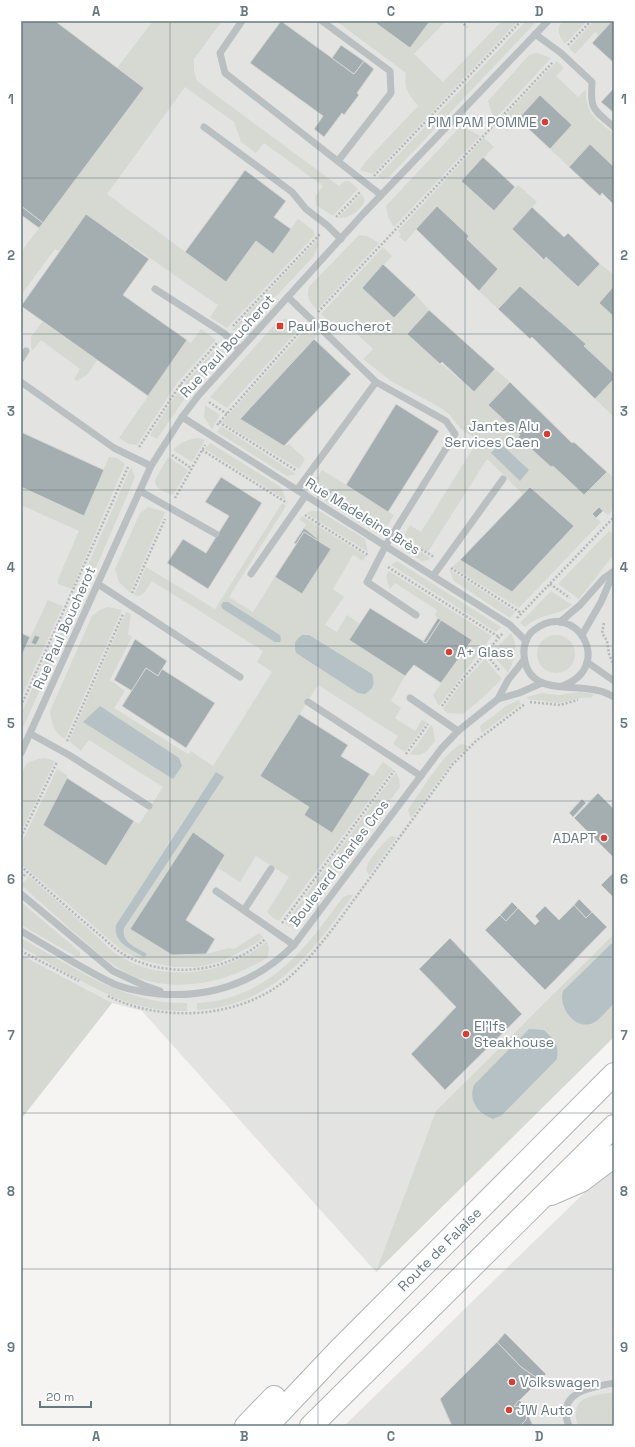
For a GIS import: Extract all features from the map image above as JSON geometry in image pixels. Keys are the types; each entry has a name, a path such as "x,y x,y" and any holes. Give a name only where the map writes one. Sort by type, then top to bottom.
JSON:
{"highway":[{"name":"Route de Falaise","path":"267,1426 337,1352 614,1074"},
{"path":"311,1426 537,1200 614,1126"},
{"path":"537,1200 581,1181 614,1156"},
{"path":"246,1426 312,1359 337,1352"}],"street":[{"path":"242,21 220,53 225,73 381,195"},
{"path":"322,21 390,71 391,92 338,161"},
{"name":"Rue Paul Boucherot","path":"21,754 151,466 182,417 198,396 381,195 548,21"},
{"path":"535,34 561,53 592,82 591,102 597,112 614,126"},
{"path":"204,127 292,192 306,209 328,226 341,239"},
{"path":"155,289 225,334 240,350"},
{"path":"288,297 376,382 446,421 455,434 386,545 367,582 416,615"},
{"path":"21,359 26,351"},
{"path":"21,382 114,448 151,466"},
{"path":"297,490 376,382"},
{"name":"Rue Madeleine Brès","path":"182,417 386,545 510,626 526,640"},
{"path":"433,576 503,479"},
{"path":"140,491 216,534"},
{"path":"251,574 306,495"},
{"path":"560,622 580,605 604,578 614,572"},
{"path":"582,635 601,602 614,572"},
{"path":"98,584 240,677"},
{"path":"562,686 578,678 587,662 586,643 582,635 574,627 560,622 549,622 532,632 526,640 524,660 528,670 534,678 542,683 552,686 600,690 614,697"},
{"name":"Boulevard Charles Cros","path":"498,699 508,680 524,660"},
{"path":"587,662 614,681"},
{"name":"Boulevard Charles Cros","path":"173,995 199,994 221,989 243,981 282,958 294,945 441,749 458,731 498,699 519,693 542,683"},
{"path":"410,698 458,731"},
{"path":"308,702 421,776"},
{"path":"31,734 149,806"},
{"path":"244,910 271,869"},
{"path":"216,891 294,945"},
{"path":"21,894 113,971 143,985 173,995"},
{"path":"21,931 115,984 139,992 173,995"},
{"path":"569,1426 566,1411 571,1400 578,1391 589,1387 614,1383"}],"path":[{"path":"461,21 467,27"},
{"path":"21,837 62,752 170,507 219,422 312,319 591,21"},
{"path":"219,422 522,613"},
{"path":"202,450 499,637"},
{"path":"21,866 122,954 144,964 174,970 197,970 222,964 258,945 282,922 458,684 499,637 614,517"},
{"path":"21,879 27,872"}],"shaded area":[{"path":"21,21 614,21 614,1026 376,1272 142,1011 112,1003 21,1119"},
{"path":"153,21 222,21 194,59 194,71 197,81 339,186 345,181 349,181 358,189 333,216 316,205 315,197 323,186 264,143 256,153 241,142 234,122 185,87 107,194 226,282 256,241 273,253 298,219 313,230 315,235 227,328 210,317 218,305 86,214 59,251 55,249 21,295 21,252 144,88 117,68"},
{"path":"336,21 373,21 409,48 430,21 446,21 414,54 443,82 502,21 518,21 373,174 360,170 366,161 418,106 406,87 406,73"},
{"path":"526,21 537,21 389,177 382,179 378,176"},
{"path":"562,21 587,21 565,44 559,33 559,27"},
{"path":"594,21 612,21 599,36 595,32 575,54 569,48"},
{"path":"537,53 551,58 494,120 488,101 529,55"},
{"path":"557,61 564,68 556,76 578,97 586,89 587,104 593,115 614,134 614,167 590,145 569,167 550,149 540,95 507,131 498,123"},
{"path":"459,128 467,129 480,136 394,227 388,217 386,206"},
{"path":"484,138 494,147 461,181 493,211 518,185 537,202 512,229 543,260 546,257 577,287 600,264 614,275 614,286 599,303 614,317 614,374 584,346 586,344 520,286 498,309 479,291 498,269 467,239 469,236 437,206 405,242 399,237 401,234 398,231"},
{"path":"361,194 364,198 364,203 359,209 350,216 338,218"},
{"path":"359,235 367,236 379,243 317,310 309,300 309,287"},
{"path":"317,240 318,245 314,256 248,326 239,331 232,330"},
{"path":"383,247 392,256 362,288 394,318 416,295 429,310 407,334 474,392 495,369 510,382 488,405 551,467 553,466 584,495 607,472 614,478 614,509 608,515 598,507 592,514 601,522 519,608 452,567 460,560 512,592 574,526 530,487 523,494 487,459 428,552 404,536 410,525 421,532 478,440 461,429 449,414 391,381 363,359 373,349 344,322 334,331 324,321 326,318 321,314"},
{"path":"285,319 291,320 301,327 227,408 210,397 278,321"},
{"path":"42,322 97,360 87,375 77,381 74,379 80,369 41,340 33,350 31,347 31,337"},
{"path":"317,328 321,332 240,418 284,446 289,444 305,459 299,469 222,422 305,330 310,335"},
{"path":"201,329 216,340 177,383 137,445 129,444 119,438 187,340 191,343"},
{"path":"221,343 224,348 222,355 193,388 185,383"},
{"path":"614,379 614,417 595,399"},
{"path":"179,390 187,395 157,439 150,435"},
{"path":"205,405 220,415 212,429 204,417"},
{"path":"221,426 296,474 287,476 217,432"},
{"path":"199,438 205,440 192,462 173,450 184,441"},
{"path":"210,443 281,487 286,500 205,449"},
{"path":"500,443 529,470 520,481 491,453"},
{"path":"109,457 117,458 125,464 72,589 58,584 58,579 79,531 21,505 21,487 83,516"},
{"path":"168,457 188,470 173,495 161,490 155,483 155,480"},
{"path":"131,467 135,477 88,586 83,590 77,590"},
{"path":"322,470 394,515 387,526 315,480"},
{"path":"313,484 384,529 376,533 314,494 312,489"},
{"path":"282,503 286,506 229,597 253,612 275,577 302,594 331,549 317,540 317,538 304,528 306,524 299,520 302,516 366,556 363,561 353,555 333,589 344,597 325,625 337,632 347,615 360,624 350,640 405,676 391,701 401,708 395,718 415,731 422,720 427,722 405,752 393,744 398,736 318,685 260,776 309,807 304,815 332,833 370,774 373,776 383,762 393,769 279,921 267,912 289,877 256,856 240,882 218,868 225,855 193,832 130,929 172,955 206,954 229,948 234,949 259,933 263,937 257,943 220,962 197,967 174,967 145,961 124,952 21,864 21,844 57,769 67,775 67,778 43,825 106,865 134,821 139,824 163,787 89,740 81,751 69,741 126,612 131,614 128,634 132,637 110,680 125,691 114,708 188,754 191,751 213,766 272,672 257,662 263,651 152,581 144,593 139,596 134,595 146,567 215,609"},
{"path":"148,507 165,512 130,593 119,582 115,569 140,513"},
{"path":"319,511 365,539 368,552 306,513"},
{"path":"609,531 614,535 614,554 579,599 558,584"},
{"path":"402,539 431,559 422,561 405,551"},
{"path":"397,561 501,627 496,632 391,565"},
{"path":"449,569 515,612 510,618 454,581"},
{"path":"389,571 492,636 439,706 433,695 472,640 435,616 437,610 395,583 390,589 386,576"},
{"path":"551,591 572,605 566,609 537,619 525,627 520,623"},
{"path":"48,600 63,606 21,698 21,657"},
{"path":"223,602 228,602 280,635 280,642 275,642 223,609 221,606"},
{"path":"108,607 122,610 65,739 54,727 50,711 92,616 100,610"},
{"path":"68,609 72,609 74,614 21,732 21,714"},
{"path":"511,633 515,643 515,653 513,663 508,673 494,656 498,653 495,649"},
{"path":"302,635 309,635 372,674 372,688 365,694 358,693 296,653 295,643"},
{"path":"556,635 566,638 572,644 575,654 572,664 566,670 556,673 546,670 540,664 537,654 540,644 546,638"},
{"path":"485,659 502,679 463,714 447,713 443,709 459,686"},
{"path":"580,692 593,694 592,698 578,698 567,702 558,703 529,700 527,697 542,693 559,695"},
{"path":"519,700 521,704 482,733 480,726 506,706"},
{"path":"100,706 179,758 182,766 173,779 83,722"},
{"path":"431,725 433,728 435,741 424,753 418,755 410,754"},
{"path":"462,744 468,746 450,765 411,818 408,810 426,783 448,754"},
{"path":"45,758 55,761 21,832 21,785 24,769 27,764 38,759"},
{"path":"216,772 224,777 124,928 127,941 134,947 147,954 144,957 120,941 117,936 116,925"},
{"path":"396,772 399,778 400,787 299,924 291,926 285,924"},
{"path":"392,836 397,837 369,875 367,872 368,863 382,845"},
{"path":"29,876 114,952 121,957 139,965 157,971 177,973 197,972 216,968 234,961 252,952 267,941 269,948 268,957 253,966 222,979 189,985 172,985 138,978 121,970 105,959 21,885"},
{"path":"353,895 327,930 299,963 283,977 266,989 246,999 222,1007 197,1010 197,1003 218,1001 244,992 262,983 278,972 306,945 343,897"},
{"path":"21,902 80,952 80,956 77,957 21,925"},
{"path":"614,934 614,1037 376,1272 436,1111"},
{"path":"21,938 80,972 121,991 143,998 164,1002 187,1003 187,1011 151,1008 116,998 88,985 21,947"},
{"path":"611,944 614,944 614,1003 593,1023 586,1025 580,1024 569,1016 563,1004 563,991"},
{"path":"21,955 112,1003 21,1119"},
{"path":"529,1029 544,1030 551,1037 557,1046 557,1059 502,1115 493,1119 479,1110 473,1101 472,1091 474,1085"},
{"path":"614,1164 614,1426 344,1426"},
{"path":"614,1392 612,1426 578,1426 576,1416 579,1403 590,1397"}],"building":[{"path":"21,21 55,21 144,88 43,223 21,206"},
{"path":"281,21 354,74 364,61 374,69 357,93 359,95 344,115 342,113 324,137 314,129 323,116 250,63"},
{"path":"373,21 430,21 410,48"},
{"path":"612,21 614,23 614,63 592,43"},
{"path":"341,45 364,61 354,74 332,58"},
{"path":"614,88 614,113 601,102"},
{"name":"PIM PAM POMME","path":"540,95 572,125 550,149 518,119"},
{"path":"590,144 614,167 614,205 602,193 600,196 569,167"},
{"path":"483,157 515,187 494,211 461,181"},
{"path":"245,170 286,201 274,217 291,229 273,254 256,241 226,282 185,252"},
{"path":"21,206 43,223 39,228 21,215"},
{"path":"437,206 469,236 467,239 498,269 479,291 416,229"},
{"path":"532,207 564,237 568,233 600,264 578,287 546,257 544,260 512,229"},
{"path":"86,214 149,259 123,295 187,340 148,396 21,306"},
{"path":"383,264 416,295 394,318 362,288"},
{"path":"520,286 586,344 584,346 614,374 614,379 595,399 532,337 530,339 498,309"},
{"path":"614,286 614,317 599,303"},
{"path":"429,310 495,369 474,392 442,362 440,364 407,334"},
{"path":"314,339 351,374 284,446 240,419"},
{"path":"510,382 572,443 574,442 607,472 584,495 553,466 551,467 518,437 520,435 488,405"},
{"path":"396,404 439,431 388,512 346,485"},
{"path":"21,432 104,470 84,516 21,487"},
{"path":"221,477 262,503 208,589 167,563 183,539 206,553 229,516 205,502"},
{"path":"530,487 574,526 512,592 460,560"},
{"path":"599,507 603,511 596,518 592,514"},
{"path":"304,528 318,539 317,540 304,532 296,544 294,543"},
{"path":"304,532 331,549 302,594 275,577"},
{"path":"370,608 426,643 441,620 472,640 441,683 414,665 405,676 349,640"},
{"path":"438,618 441,620 426,643 423,642"},
{"path":"21,633 30,637 21,657"},
{"path":"35,635 40,637 36,645 31,643"},
{"path":"135,639 167,661 158,676 146,668 132,691 114,680"},
{"path":"146,668 158,676 162,669 215,703 186,748 122,706"},
{"path":"299,714 348,745 341,756 370,774 332,833 304,815 309,807 260,776"},
{"path":"67,778 134,821 106,866 43,825"},
{"name":"ADAPT","path":"598,793 614,809 614,858 574,818"},
{"path":"582,799 586,803 573,817 569,813"},
{"path":"193,832 225,855 186,920 215,939 206,954 172,955 130,929"},
{"name":"ADAPT","path":"614,872 614,898 601,885"},
{"path":"579,899 592,912 586,918 574,905"},
{"path":"512,902 518,908 506,921 500,915"},
{"path":"574,905 586,918 592,912 607,927 545,990 485,930 500,915 506,921 518,908 535,925 539,921 535,916 545,906 559,920"},
{"name":"El'Ifs Steakhouse","path":"450,938 522,1014 445,1090 411,1054 456,1007 419,969"},
{"path":"505,1333 546,1374 540,1380 521,1367 497,1342"},
{"path":"497,1342 521,1367 540,1380 514,1406 522,1407 525,1410 527,1415 526,1420 522,1424 523,1426 452,1426 440,1399"},
{"path":"519,1400 524,1405 533,1426 523,1426 522,1424 526,1420 527,1415 525,1410 522,1407 514,1406"}],"place":[{"name":"PIM PAM POMME","path":"545,122"},
{"name":"Paul Boucherot","path":"280,326"},
{"name":"Jantes Alu Services Caen","path":"547,434"},
{"name":"A+ Glass","path":"449,652"},
{"name":"ADAPT","path":"604,838"},
{"name":"El'Ifs Steakhouse","path":"466,1034"},
{"name":"Volkswagen","path":"512,1382"},
{"name":"JW Auto","path":"509,1410"}]}
